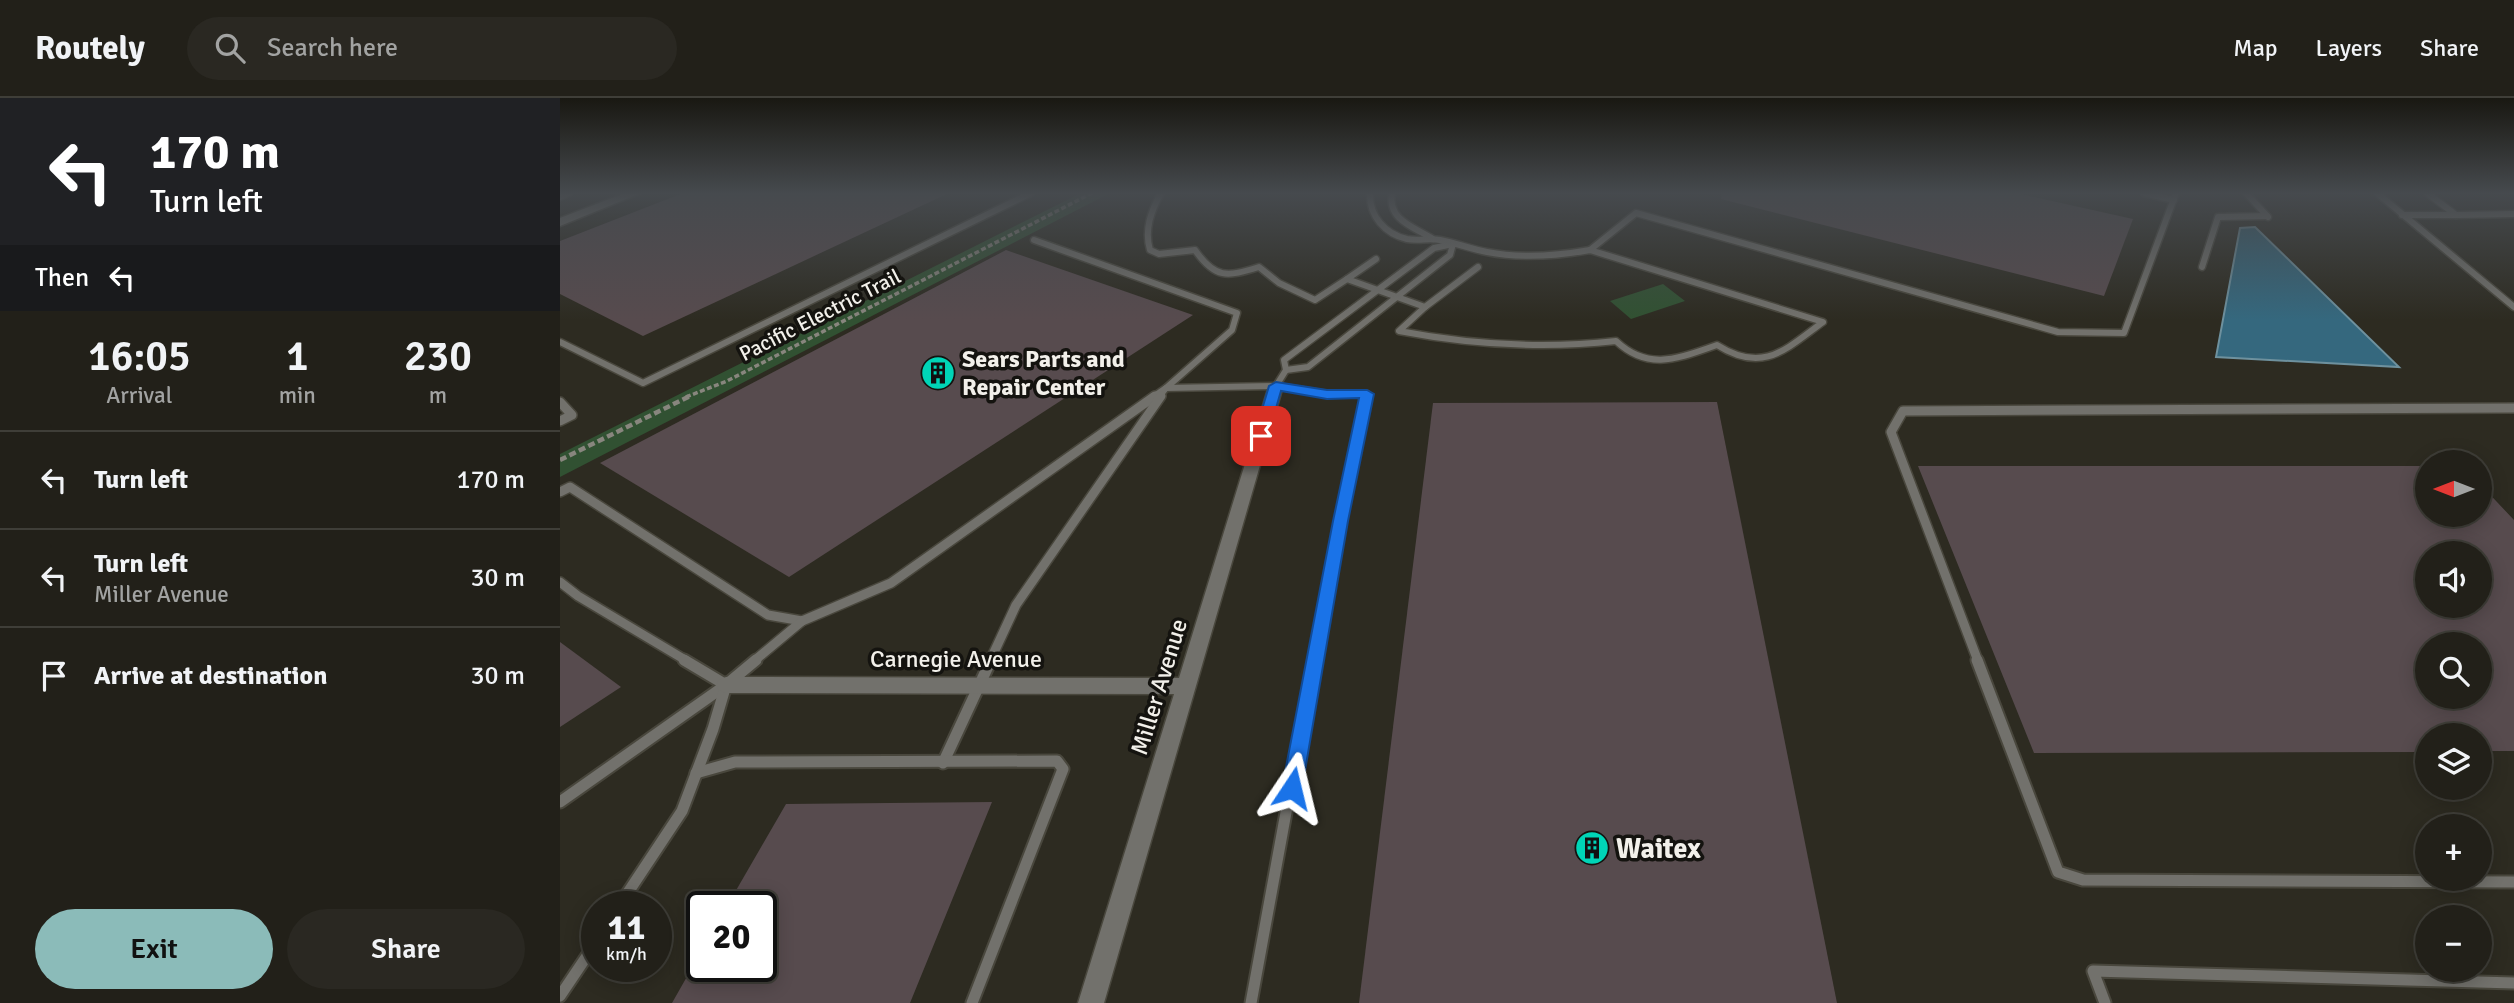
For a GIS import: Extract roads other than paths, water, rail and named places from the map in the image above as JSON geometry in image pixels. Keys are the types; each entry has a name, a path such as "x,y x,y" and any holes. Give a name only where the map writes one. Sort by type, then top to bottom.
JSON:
{"street":[{"name":"Miller Avenue","path":"1091,1003 1281,378"},
{"name":"Carnegie Avenue","path":"726,685 1187,686"}],"lane":[{"path":"560,342 643,383 945,235"},
{"path":"1147,235 1150,250 1159,254 1195,250 1207,268 1214,273 1226,275 1259,267 1279,283 1315,300 1376,259"},
{"path":"1400,235 1409,240 1433,239"},
{"path":"1426,235 1490,253 1535,257 1590,250 1823,322 1775,356 1761,361 1735,357 1717,345 1671,360 1649,361 1634,358 1616,341 1517,348 1451,342 1399,331 1425,307 1478,267"},
{"path":"1590,250 1608,235"},
{"path":"1715,235 2058,332 2124,333 2160,235"},
{"path":"2202,267 2212,235"},
{"path":"2427,235 2514,307"},
{"path":"560,802 726,685 802,621 842,607 891,583 1166,388 1233,330 1237,313 1034,240"},
{"path":"1281,378 1284,360 1434,248 1453,244"},
{"path":"1166,388 1281,378 1308,367 1450,255 1453,244"},
{"path":"1347,279 1425,307"},
{"path":"1251,1003 1340,521 1367,394 1327,394 1281,378"},
{"path":"943,763 1016,605 1166,388"},
{"path":"560,402 572,415 560,421"},
{"path":"2514,408 1903,411 1891,432 2058,872 2083,880 2514,882"},
{"path":"560,492 570,486 768,615 802,621"},
{"path":"560,582 578,596 726,685"},
{"path":"629,891 682,811 726,685"},
{"path":"696,773 735,762 1057,761 1062,769 972,1003"},
{"path":"560,996 581,964"},
{"path":"2105,1003 2093,971 2514,983"}],"water":[{"path":"2239,235 2263,235 2399,367 2216,357"}],"place":[{"name":"Sears Parts and Repair Center","path":"938,373"},
{"name":"Waitex","path":"1592,848"}]}
